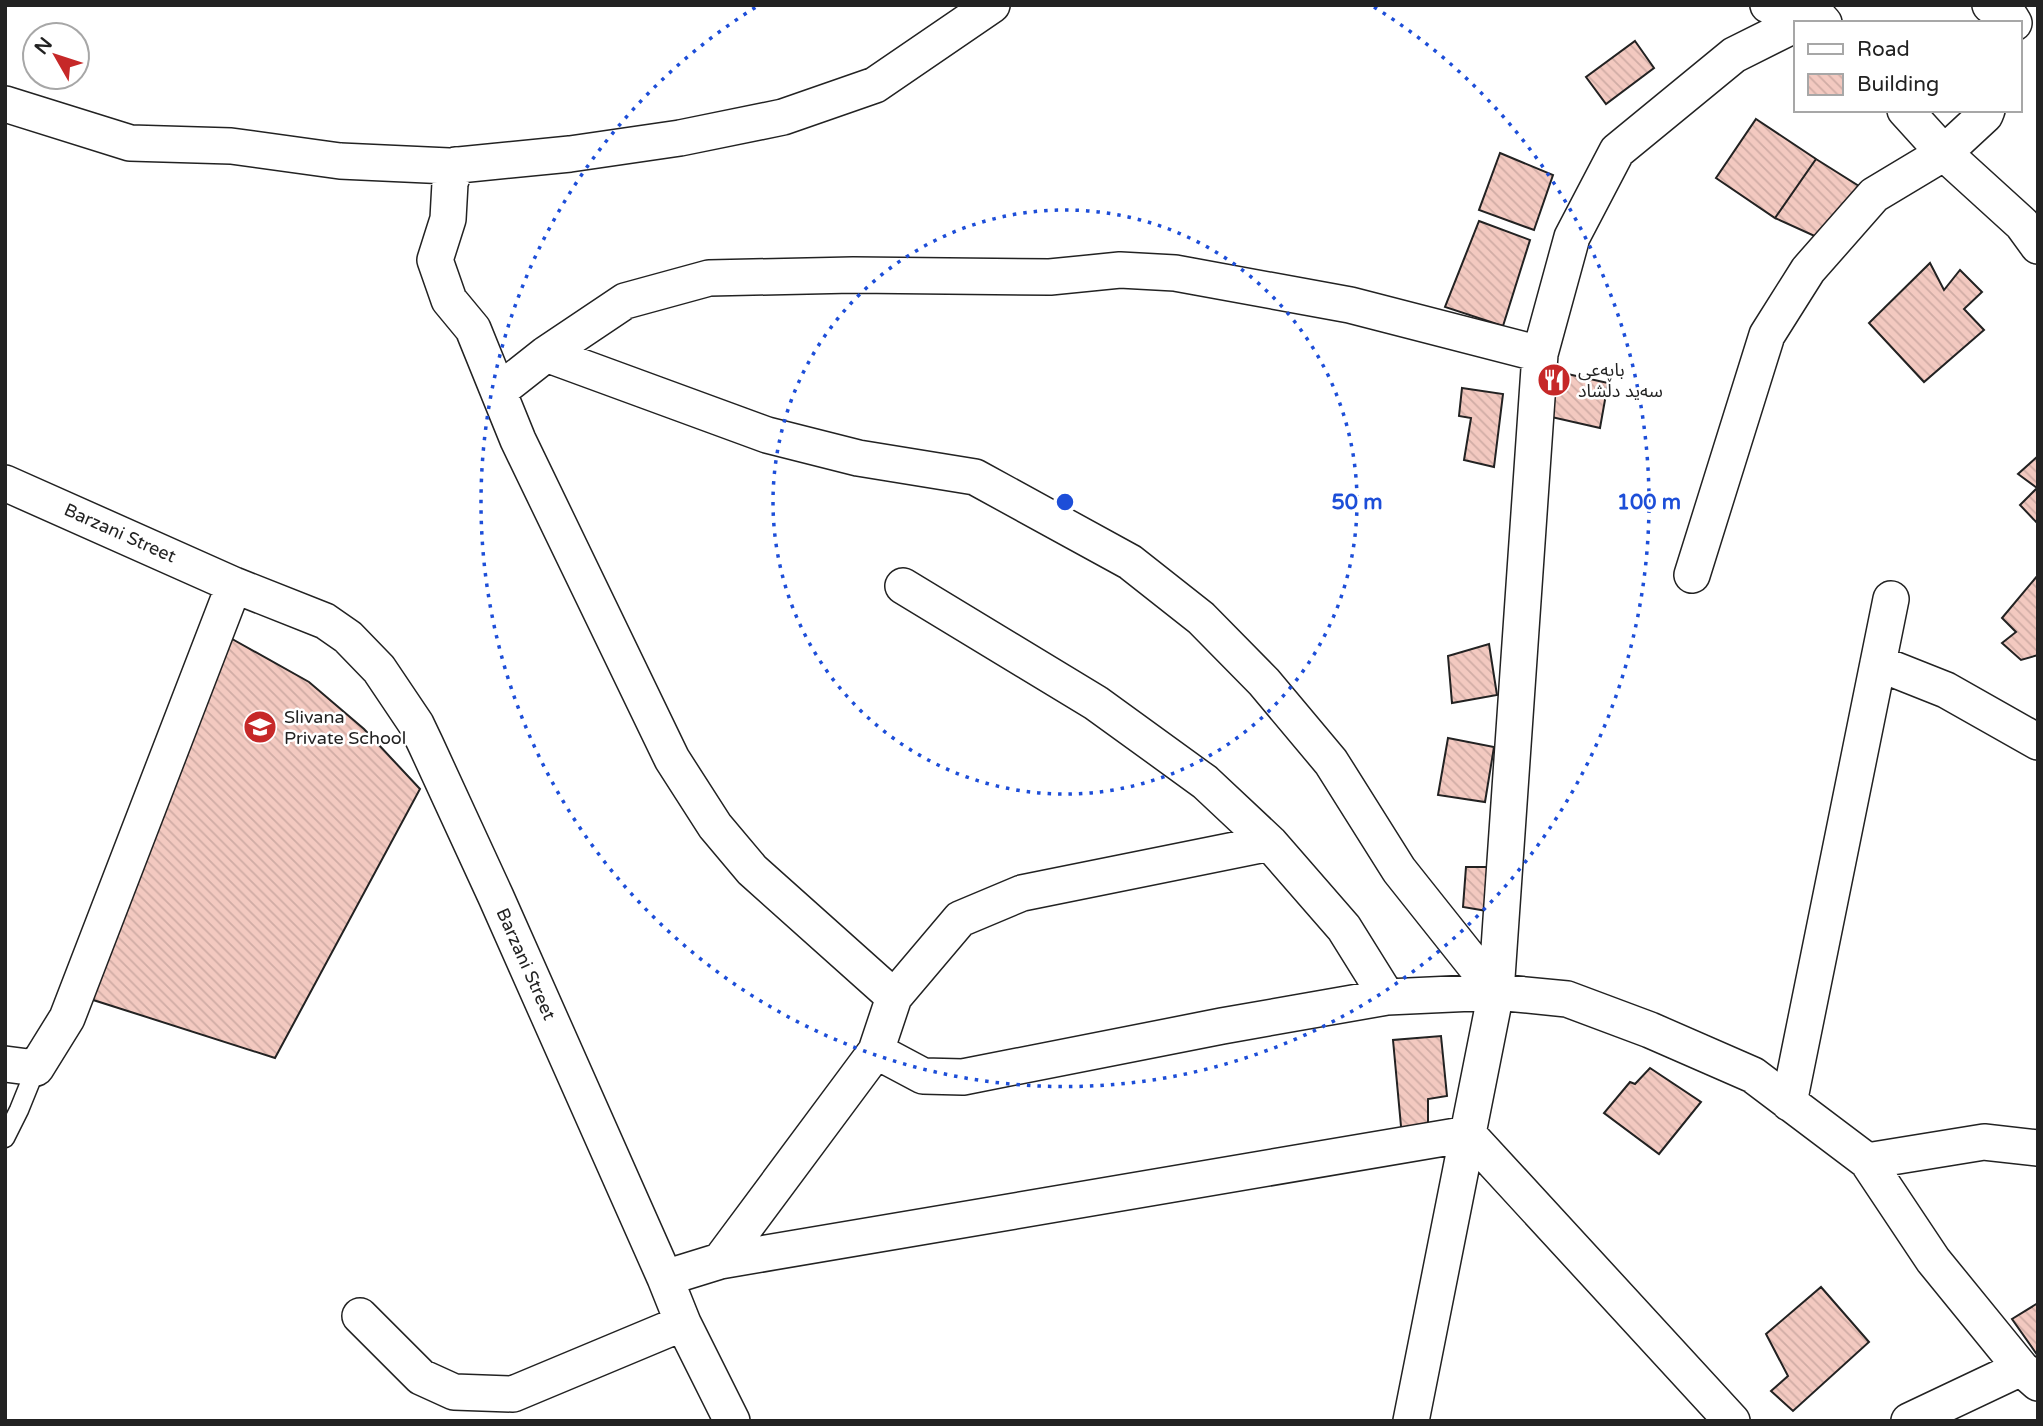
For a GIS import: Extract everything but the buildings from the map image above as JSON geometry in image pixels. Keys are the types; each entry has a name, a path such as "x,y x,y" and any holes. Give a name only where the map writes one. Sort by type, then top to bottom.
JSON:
{"street":[{"path":"5,104 130,143 231,146 340,161 456,165 569,154 666,140 783,117 874,85 992,5"},
{"path":"1768,5 1811,18"},
{"path":"1990,5 2013,21"},
{"path":"1411,1421 1496,992 1540,354 1572,237 1617,151 1734,55 1794,26"},
{"path":"1907,112 1944,153 2032,229"},
{"path":"1692,575 1767,335 1808,270 1874,195 1944,153 1986,112"},
{"path":"456,165 450,183 448,219 435,260 449,300 473,329 518,440 672,759 715,826 752,870 894,997"},
{"path":"499,391 546,354 625,301 709,278 853,275 1050,277 1120,270 1175,273 1350,305 1540,354"},
{"path":"546,354 767,435 858,458 975,477 1130,562 1201,618 1264,682 1331,762 1399,870 1496,992"},
{"name":"Barzani Street","path":"5,483 234,585 325,621 348,637 379,669 416,724 496,897 683,1323 729,1420"},
{"path":"20,1066 68,1018 234,585"},
{"path":"903,586 1096,703 1205,782 1270,843 1344,928 1387,997"},
{"path":"1789,1103 1891,599"},
{"path":"1878,663 1946,690 2038,742"},
{"path":"720,1261 876,1051 894,997 960,919 1022,893 1270,843"},
{"path":"876,1051 923,1076 963,1077 1387,997 1496,992 1567,999 1650,1030 1753,1075 1867,1161 1933,1260 2029,1375 1909,1421"},
{"path":"665,1278 720,1261 1468,1134"},
{"path":"1468,1134 1732,1421"},
{"path":"1867,1161 1984,1142 2038,1148"},
{"path":"360,1315 421,1377 454,1392 513,1394 683,1323"}],"lane":[{"path":"5,1138 19,1110 20,1066"}],"place":[{"name":"بایەعی سەید دڵشاد","path":"1554,380"},
{"name":"Slivana Private School","path":"260,727"}]}
